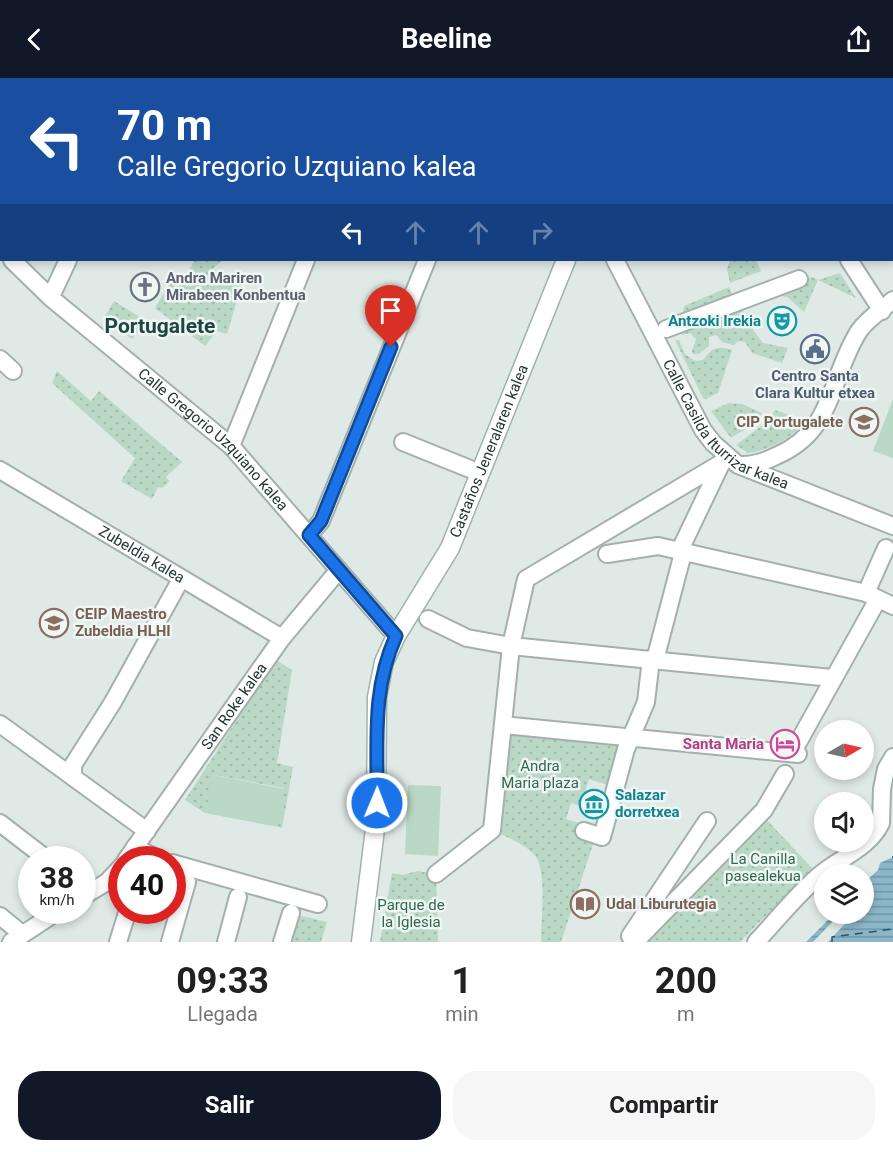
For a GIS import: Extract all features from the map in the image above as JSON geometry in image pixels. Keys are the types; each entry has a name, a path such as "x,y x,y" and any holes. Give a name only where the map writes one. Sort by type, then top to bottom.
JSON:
{"street":[{"name":"Calle Gregorio Uzquiano kalea","path":"13,261 51,298 231,446 396,636"},
{"path":"54,290 68,261"},
{"path":"231,446 306,261"},
{"path":"309,535 321,521 427,261"},
{"name":"Castaños Jeneralaren kalea","path":"361,942 376,820 377,698 384,662 396,636 450,548 566,261"},
{"name":"Calle Casilda Iturrizar kalea","path":"616,261 703,430 730,463 893,526"},
{"path":"436,874 492,830 511,646 526,579 730,463 755,465 793,449 810,436 860,330 887,305 850,261"},
{"path":"666,329 799,279"},
{"path":"0,359 14,371"},
{"path":"403,442 470,469"},
{"path":"584,831 603,837 629,739 646,702 653,660 681,552 730,463"},
{"name":"Zubeldia kalea","path":"0,471 282,638"},
{"path":"607,554 658,546 879,599"},
{"path":"503,725 629,739 796,751 832,678 879,599 886,548"},
{"name":"San Roke kalea","path":"144,846 147,831 282,638 338,571"},
{"path":"73,777 73,765 113,702 181,579"},
{"path":"428,619 467,638 511,646 832,678"},
{"path":"0,724 147,831"},
{"path":"756,942 821,874 859,848 878,830 881,823 884,775 893,757"},
{"path":"635,942 764,810 785,774"},
{"path":"626,942 707,821"},
{"path":"0,823 30,846"},
{"path":"186,867 318,904"},
{"path":"170,942 187,882"},
{"path":"226,942 238,897"},
{"path":"282,942 291,913"},
{"path":"0,916 16,938 38,924"},
{"path":"118,942 124,924"}],"green space":[{"path":"194,261 222,261 207,273 242,283 227,334 217,331 205,346 155,308 173,277 182,282"},
{"path":"730,261 756,261 761,271 730,283 727,269"},
{"path":"840,273 856,298 818,280"},
{"path":"812,277 818,280 804,312 787,297 777,295 777,292"},
{"path":"729,287 734,299 679,319 677,316 683,312 684,306"},
{"path":"114,301 146,321 132,339 104,318"},
{"path":"737,308 752,317 753,330 763,343 788,348 782,363 752,353 745,342 739,341 733,345 722,342 716,335 709,337 709,346 699,354 693,354 696,339 690,333 682,335 683,330"},
{"path":"675,340 679,340 685,354 695,361 703,360 715,349 732,350 718,393 706,399 703,398"},
{"path":"57,371 91,401 99,391 182,462 166,477 169,481 162,488 158,487 152,499 121,481 135,458 52,383"},
{"path":"893,399 893,458 873,451"},
{"path":"729,403 742,404 762,413 753,425 731,438 711,411"},
{"path":"775,410 807,421 788,437 756,452 748,453 736,445 768,421"},
{"path":"276,660 292,670 277,763 293,767 282,828 278,827 284,788 214,775 205,813 185,800"},
{"name":"Andra Maria plaza","path":"503,728 621,744 611,786 589,779 581,806 571,803 566,819 598,829 561,942 541,942 542,886 536,857 522,845 492,830"},
{"path":"213,775 285,789 278,827 205,813"},
{"path":"408,785 441,786 438,856 405,854"},
{"name":"La Canilla pasealekua","path":"763,816 812,868 740,942 644,942"},
{"name":"Parque de la Iglesia","path":"418,871 436,874 438,942 380,942 392,873 402,875"},
{"path":"297,915 327,922 321,942 289,942"}],"water":[{"path":"893,857 893,942 806,942 824,924 874,924 874,874 880,863"}],"pier":[{"path":"830,924 845,924 828,942 813,942"}],"ferry route":[{"path":"832,942 832,937 893,929"}],"place":[{"name":"Andra Mariren Mirabeen Konbentua","path":"145,287"},
{"name":"Antzoki Irekia","path":"782,321"},
{"name":"Centro Santa Clara Kultur etxea","path":"815,349"},
{"name":"CIP Portugalete","path":"864,422"},
{"name":"CEIP Maestro Zubeldia HLHI","path":"54,623"},
{"name":"Santa Maria","path":"785,744"},
{"name":"Salazar dorretxea","path":"594,804"},
{"name":"Udal Liburutegia","path":"585,904"}],"district":[{"name":"Portugalete","path":"160,326"}],"route":[{"path":"377,803 377,698 384,662 396,636 309,535 321,521 391,347"}]}
